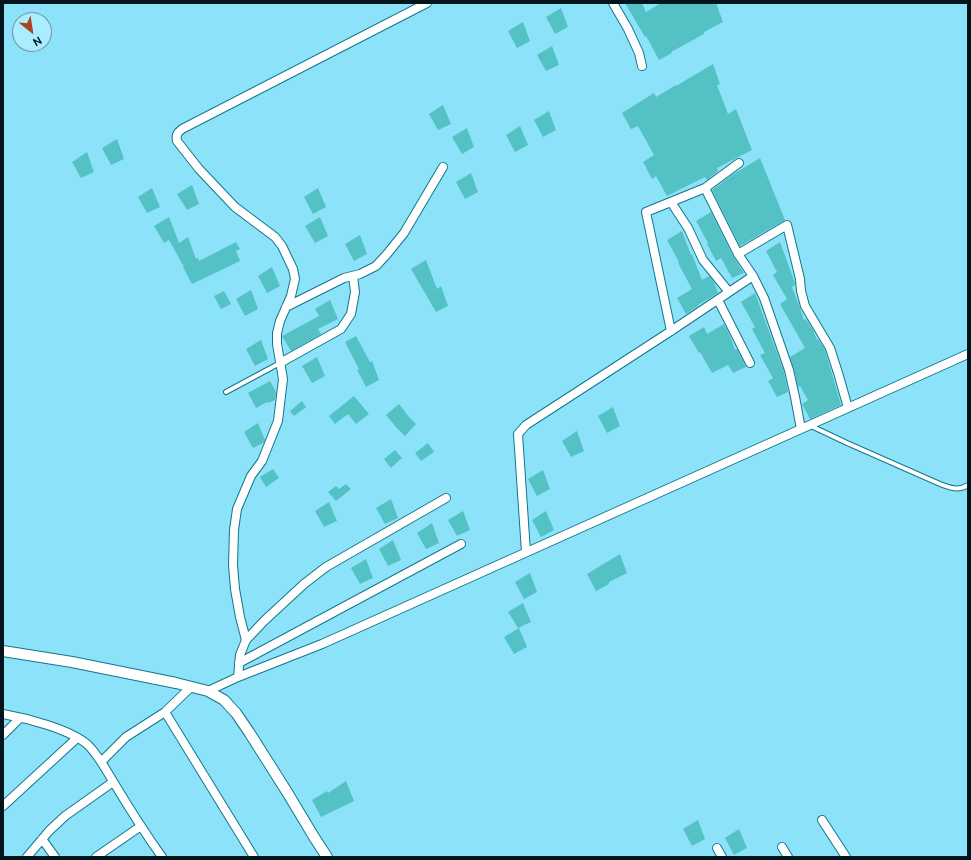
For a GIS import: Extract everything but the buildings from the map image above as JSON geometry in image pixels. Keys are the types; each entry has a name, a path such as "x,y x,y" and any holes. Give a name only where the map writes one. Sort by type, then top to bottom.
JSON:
{"street":[{"path":"246,640 235,589 233,565 236,509 251,476 262,461 278,421 283,379 277,344 277,333 295,279 293,269 282,246 275,237 235,207 199,169 177,141 177,132 182,128 427,3"},
{"path":"613,3 628,29 639,53 642,66"},
{"path":"671,331 646,212 705,188 739,163"},
{"path":"286,307 344,278 353,276 376,266 404,233 443,167"},
{"path":"705,188 738,254 753,276 764,298 789,370 805,427"},
{"path":"671,202 688,228 703,260 729,292"},
{"path":"738,254 788,225 805,306 830,348 848,408"},
{"path":"280,363 341,330 350,314 354,292 353,276"},
{"path":"526,552 518,434 526,425 753,276"},
{"path":"718,300 750,363"},
{"path":"208,691 238,677 322,644 965,355"},
{"path":"238,677 240,655 246,640 282,603 326,567 446,498"},
{"path":"239,663 461,544"},
{"path":"3,651 72,662 176,683 208,691 224,700 236,714 327,857"},
{"path":"102,761 126,737 165,712 191,687"},
{"path":"165,712 254,857"},
{"path":"3,714 67,732 88,745 102,761 113,782 162,857"},
{"path":"3,734 20,718"},
{"path":"3,806 77,738"},
{"path":"27,857 49,831 65,816 113,782"},
{"path":"822,820 846,857"},
{"path":"96,857 141,826"},
{"path":"42,839 55,857"},
{"path":"782,847 788,857"},
{"path":"717,848 722,857"}],"lane":[{"path":"226,392 280,363"},
{"path":"805,427 953,489 961,489 968,485"}]}
